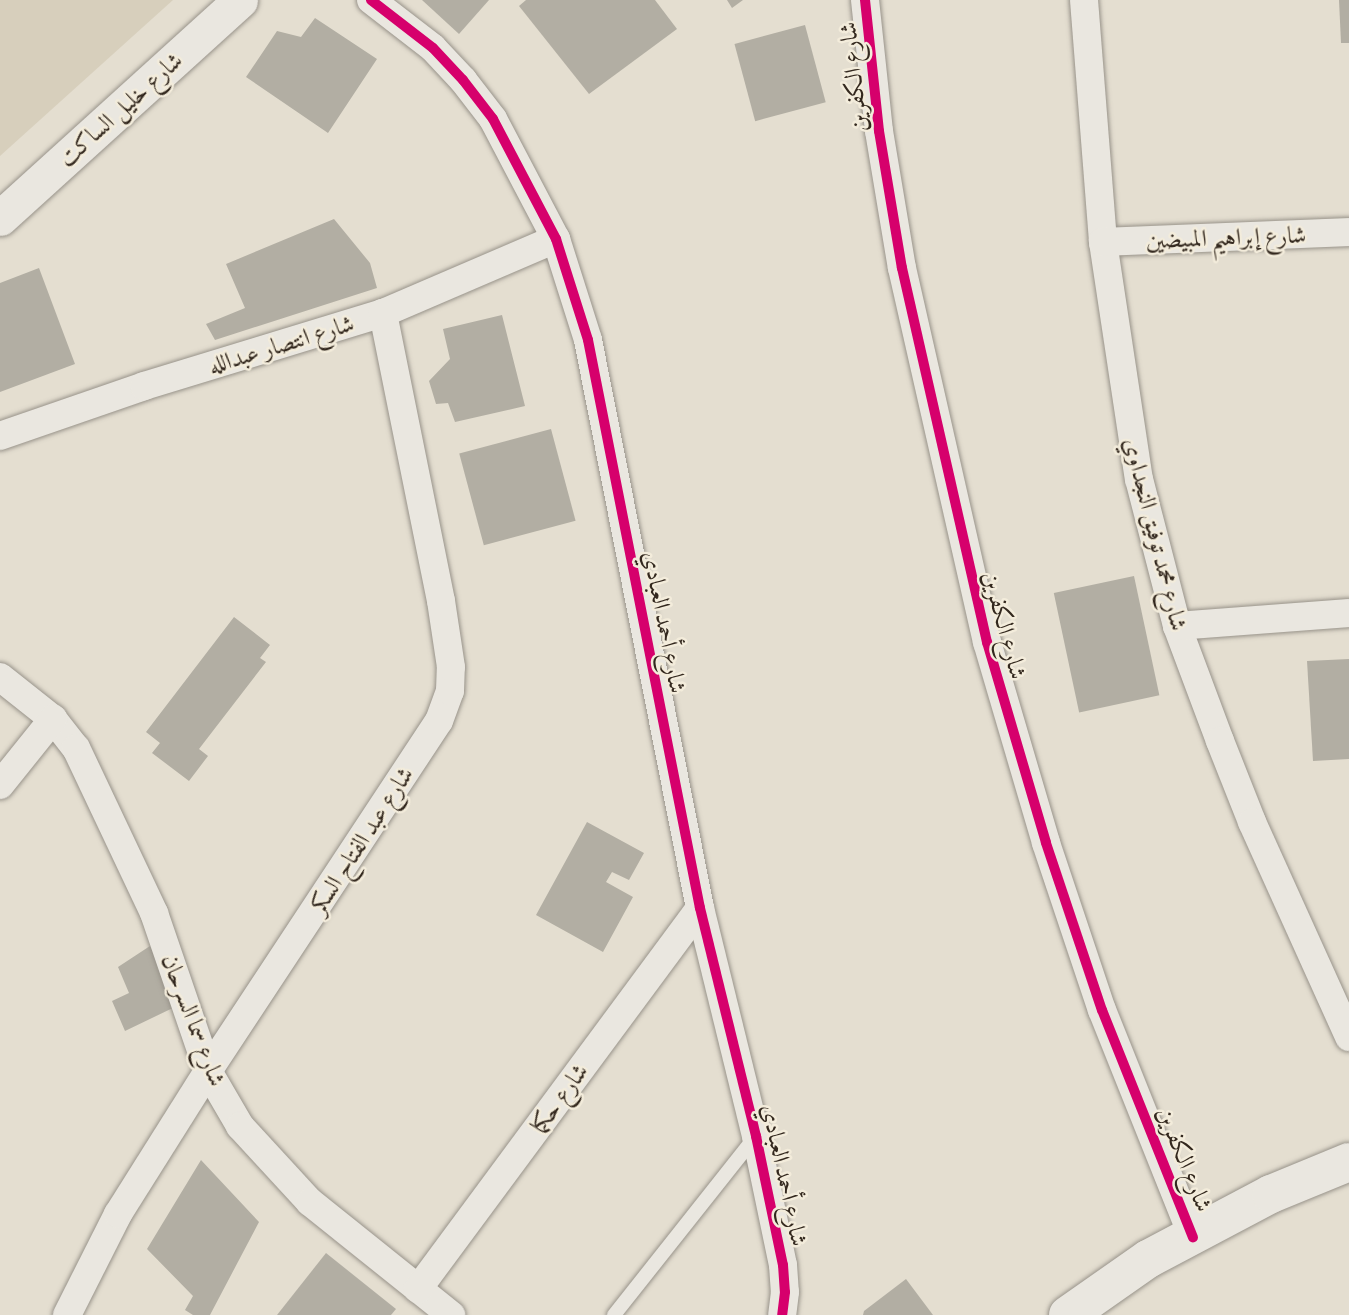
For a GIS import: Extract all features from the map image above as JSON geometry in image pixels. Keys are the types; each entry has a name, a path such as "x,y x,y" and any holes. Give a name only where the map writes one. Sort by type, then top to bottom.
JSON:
{"main road":[{"path":"1068,1315 1148,1259 1271,1194 1349,1162"}],"street":[{"name":"شارع خليل الساكت","path":"0,218 240,0"},
{"name":"شارع أحمد العبادي","path":"371,0 433,48 463,80 493,119 536,195 556,239 588,340 700,908 756,1136 783,1265 785,1292 782,1315"},
{"name":"شارع الكفرين","path":"865,0 879,131 902,268 986,642 1046,843 1102,1010 1193,1237"},
{"name":"شارع محمد توفيق النجداوي","path":"1084,0 1103,242 1139,479 1177,626 1252,822 1349,1037"},
{"name":"شارع إبراهيم المبيضين","path":"1103,242 1349,232"},
{"name":"شارع انتصار عبدالله","path":"0,436 131,390 383,313 556,239"},
{"name":"شارع عبد الفتاح السكر","path":"67,1315 118,1214 208,1071 439,721 450,691 451,667 441,601 383,313"},
{"path":"1177,626 1349,613"},
{"name":"شارع سما السرحان","path":"0,677 53,719 76,748 154,912 208,1071 240,1126 310,1202 452,1315"},
{"path":"0,785 53,719"},
{"name":"شارع حكما","path":"418,1289 700,908"}],"lane":[{"path":"614,1315 756,1136"}],"shaded area":[{"path":"0,0 173,0 0,156"}],"building":[{"path":"422,0 489,0 459,34"},
{"path":"526,0 655,0 677,29 589,94 519,6"},
{"path":"727,0 743,0 732,8"},
{"path":"1339,0 1349,0 1349,43 1341,43"},
{"path":"315,18 377,59 328,133 246,77 277,31 301,37"},
{"path":"805,25 826,102 755,121 734,44"},
{"path":"334,219 370,263 377,288 215,340 206,324 245,308 226,264"},
{"path":"39,268 75,364 0,392 0,283"},
{"path":"502,315 525,406 455,422 448,403 436,404 429,381 450,359 443,329"},
{"path":"551,429 576,521 484,545 459,454"},
{"path":"1134,576 1159,695 1079,712 1054,593"},
{"path":"234,617 270,645 260,658 266,662 199,749 208,756 189,781 152,753 160,743 146,732"},
{"path":"1349,659 1349,759 1313,761 1307,661"},
{"path":"587,822 644,853 629,880 612,872 606,882 633,897 603,952 536,915"},
{"path":"150,946 179,1005 125,1031 112,1001 129,993 118,967"},
{"path":"201,1160 259,1222 210,1315 193,1315 185,1310 193,1296 147,1249"},
{"path":"326,1253 396,1309 391,1315 277,1315"},
{"path":"906,1279 933,1315 863,1315 864,1311"}],"cycle path":[{"path":"371,0 433,48 463,80 493,119 556,239 588,340 700,908 756,1136 783,1265 785,1292 782,1315"},
{"path":"865,0 879,131 902,268 987,642 1046,843 1102,1010 1193,1237"}]}
